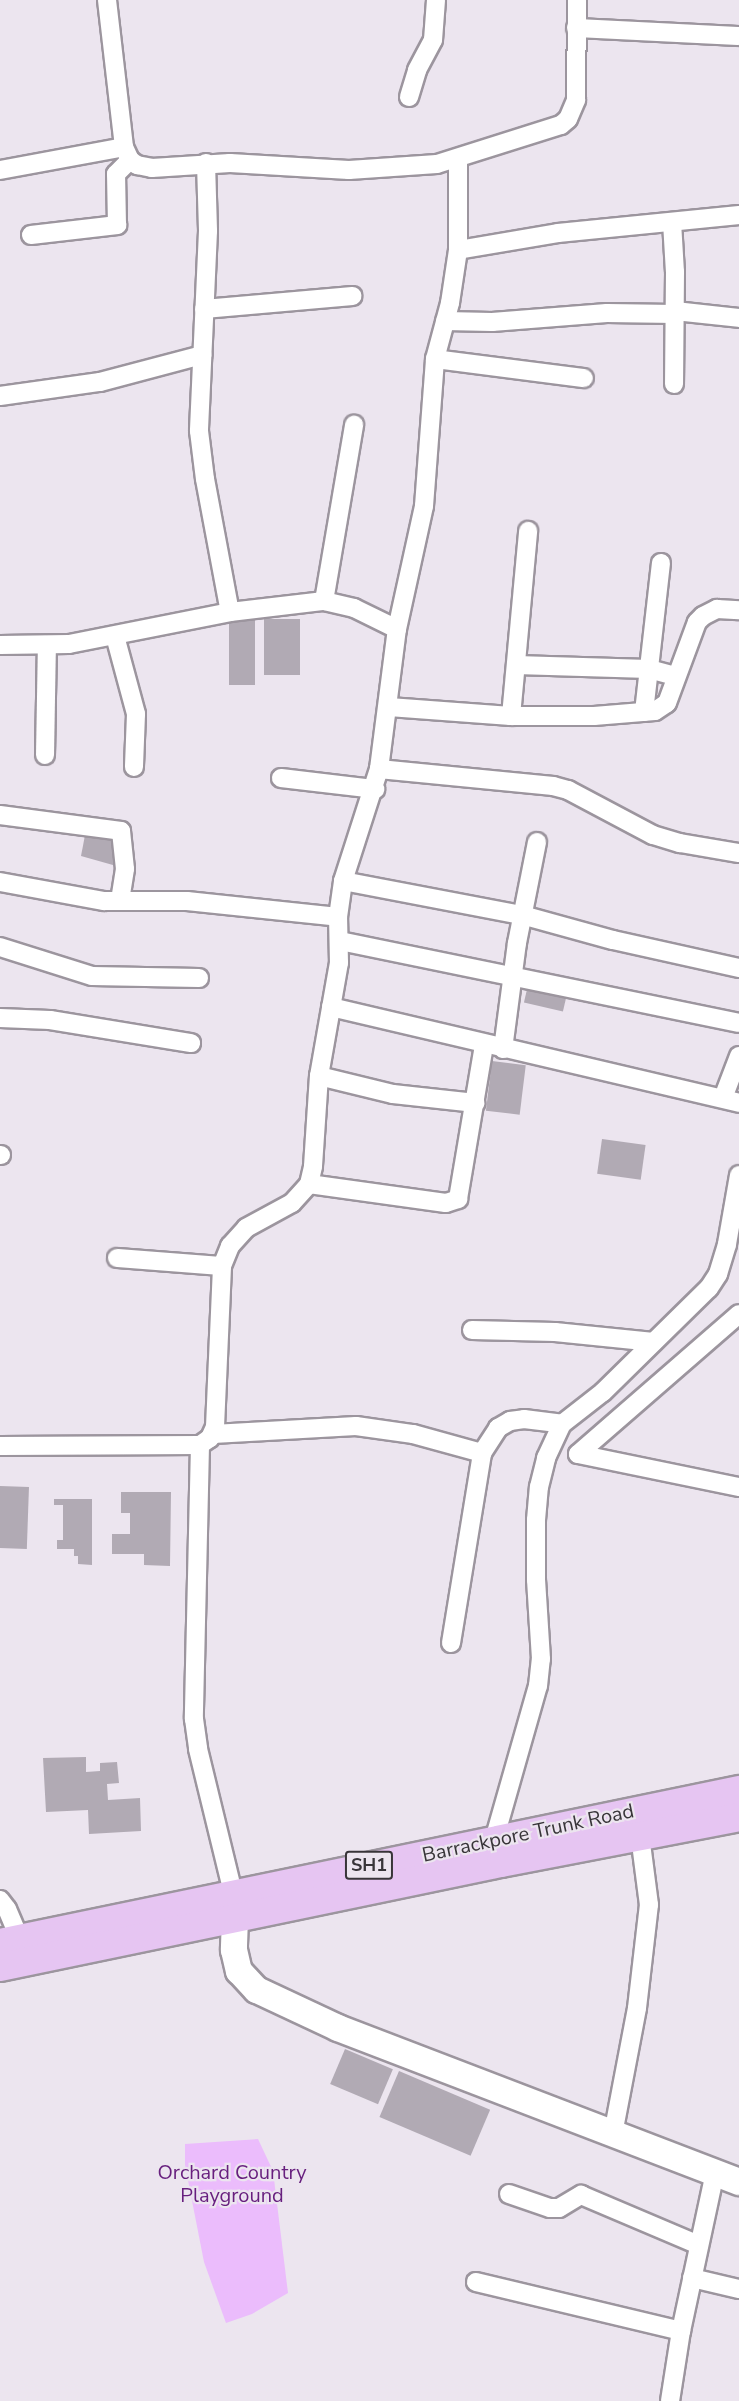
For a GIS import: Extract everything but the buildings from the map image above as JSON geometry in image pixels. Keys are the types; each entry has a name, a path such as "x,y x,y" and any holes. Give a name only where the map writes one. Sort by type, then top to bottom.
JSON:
{"main road":[{"name":"Barrackpore Trunk Road","path":"0,1967 494,1840 739,1790"},
{"name":"Barrackpore Trunk Road","path":"10,1941 640,1836 739,1817"}],"street":[{"path":"106,0 127,153 137,165 152,168 206,164 379,170 423,166 458,159 551,129 568,119 576,100 577,0"},
{"path":"409,98 417,70 433,40 436,0"},
{"path":"576,28 739,36"},
{"path":"0,170 127,153"},
{"path":"31,235 117,225 116,174 127,153"},
{"path":"458,159 458,250 445,321 435,359 424,506 397,629 380,769 343,881 338,917 340,941 319,1076 313,1166 309,1184 291,1203 246,1228 230,1246 222,1266 206,1440 194,1719 198,1749 234,1905 234,1950 239,1971 257,1990 338,2028 739,2182"},
{"path":"206,164 208,231 199,431 205,479 230,612"},
{"path":"458,250 558,233 739,215"},
{"path":"672,222 675,312 674,384"},
{"path":"204,309 352,296"},
{"path":"445,321 492,321 607,313 675,312 739,318"},
{"path":"0,396 100,382 202,355"},
{"path":"435,359 584,378"},
{"path":"324,601 354,425"},
{"path":"511,716 528,531"},
{"path":"644,712 661,563"},
{"path":"0,645 47,645 115,636 230,612 324,601 344,604 397,629"},
{"path":"389,707 511,716 594,716 644,712 663,707 697,622 703,615 717,609 739,610"},
{"path":"115,636 136,714 135,767"},
{"path":"45,755 47,645"},
{"path":"516,665 649,669 676,676"},
{"path":"380,769 553,786 568,790 653,835 680,843 739,854"},
{"path":"281,778 375,789"},
{"path":"0,815 121,831 125,869 120,901"},
{"path":"503,1049 512,975 537,842"},
{"path":"343,881 522,915 613,940 739,968"},
{"path":"0,882 120,901 187,901 338,917"},
{"path":"340,941 739,1023"},
{"path":"0,947 92,976 199,978"},
{"path":"331,1007 484,1045 731,1100 739,1056"},
{"path":"0,1018 50,1020 191,1043"},
{"path":"309,1184 453,1203 460,1192 484,1045"},
{"path":"319,1076 393,1094 476,1104"},
{"path":"494,1840 538,1686 541,1659 536,1580 539,1487 546,1458 562,1424 603,1392 692,1307 718,1274 727,1245 739,1175"},
{"path":"117,1258 222,1266"},
{"path":"739,1314 578,1455 739,1487"},
{"path":"472,1330 555,1332 653,1342"},
{"path":"451,1643 482,1453 498,1428 510,1421 524,1419 562,1424"},
{"path":"0,1446 206,1440 356,1426 413,1434 482,1453"},
{"path":"613,2134 637,2008 649,1905 640,1836"},
{"path":"0,1900 7,1909 10,1941"},
{"path":"670,2401 681,2331 715,2172"},
{"path":"509,2194 550,2208 559,2208 581,2195 699,2245"},
{"path":"692,2278 739,2289"},
{"path":"476,2282 681,2331"}],"green space":[{"name":"Orchard Country Playground","path":"258,2139 273,2171 288,2293 252,2314 226,2323 204,2262 185,2165 185,2144"}]}
